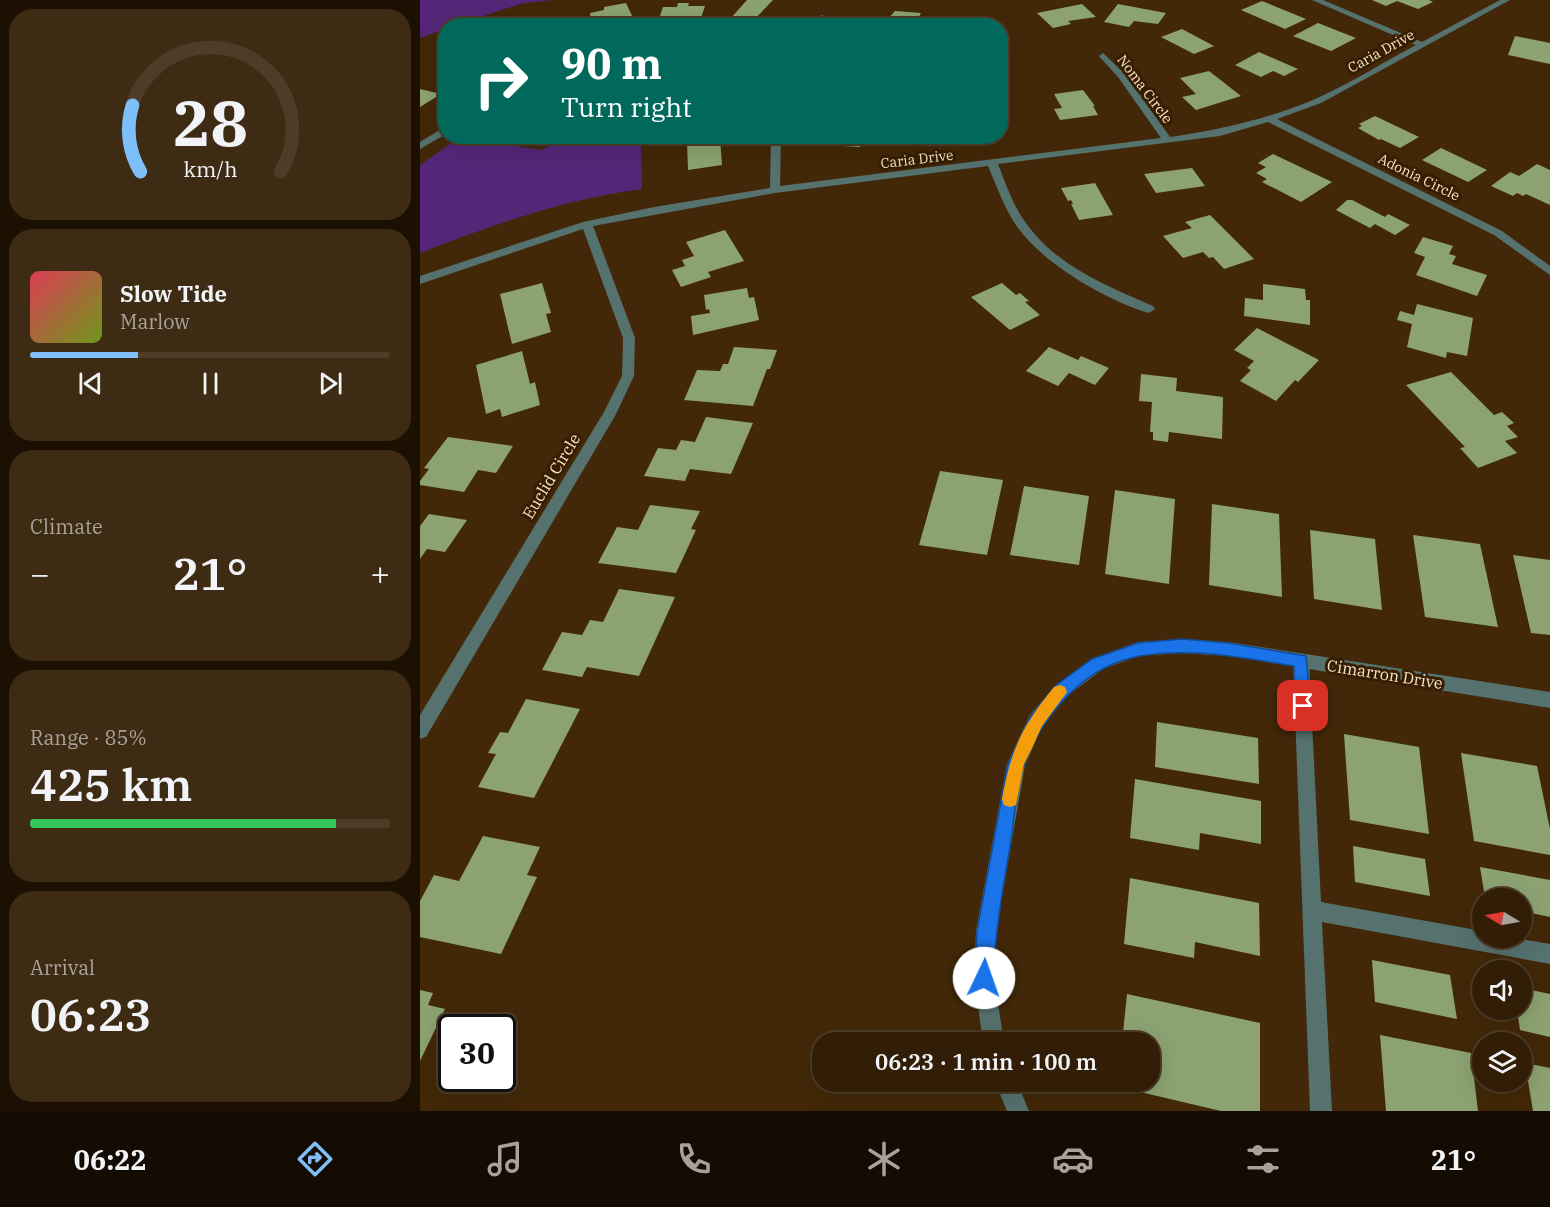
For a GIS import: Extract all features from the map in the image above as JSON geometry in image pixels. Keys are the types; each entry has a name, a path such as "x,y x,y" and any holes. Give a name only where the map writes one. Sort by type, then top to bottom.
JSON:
{"street":[{"path":"1316,0 1420,44"},
{"name":"Caria Drive","path":"420,280 587,224 654,210 775,190 1220,132 1269,119 1318,101 1420,44 1506,0"},
{"name":"Noma Circle","path":"1103,56 1121,75 1166,138"},
{"name":"Adonia Circle","path":"1269,119 1498,233 1550,271"},
{"path":"420,146 438,134"},
{"path":"774,144 775,190"},
{"path":"992,163 1022,225 1045,252 1081,276 1149,309"},
{"name":"Euclid Circle","path":"420,731 610,413 628,376 629,338 587,224"},
{"name":"Cimarron Drive","path":"992,1032 984,978 986,931 1016,764 1036,721 1061,691 1097,664 1138,649 1182,646 1228,649 1550,700"},
{"path":"1301,661 1321,1111"},
{"path":"1313,910 1550,954"},
{"path":"1010,1092 1018,1111"}],"shaded area":[{"path":"420,0 551,0 520,4 477,18 438,18 438,32 420,38"},
{"path":"450,144 504,144 541,150 553,144 644,144 641,148 642,189 585,199 529,214 420,253 420,165"}],"building":[{"path":"747,0 773,0 756,18 731,18"},
{"path":"1372,0 1429,0 1433,2 1418,9 1397,1 1386,6"},
{"path":"1262,1 1306,19 1285,29 1241,10"},
{"path":"626,3 633,18 591,18 590,13 604,10 604,7"},
{"path":"678,3 689,3 688,6 705,6 701,18 659,18 663,7 677,7"},
{"path":"1082,4 1096,17 1068,21 1071,24 1053,28 1037,13"},
{"path":"1118,4 1166,13 1158,24 1134,21 1129,27 1104,22"},
{"path":"895,11 921,13 918,18 889,18"},
{"path":"1318,23 1356,38 1331,51 1293,36"},
{"path":"1182,29 1214,46 1194,54 1161,37"},
{"path":"1515,36 1550,43 1550,64 1508,55"},
{"path":"1259,52 1298,69 1284,76 1273,71 1261,77 1235,65"},
{"path":"1209,71 1241,96 1196,110 1182,97 1196,94 1180,78"},
{"path":"420,89 438,93 438,96 420,107"},
{"path":"1083,90 1095,106 1093,106 1098,115 1060,120 1054,109 1062,108 1054,94"},
{"path":"1375,116 1419,137 1400,148 1379,140 1358,128 1362,126 1359,124"},
{"path":"687,144 720,144 722,165 688,170"},
{"path":"826,144 861,144 860,147"},
{"path":"1441,148 1487,170 1468,182 1422,160"},
{"path":"1273,154 1332,182 1301,202 1262,182 1267,179 1256,173 1266,167 1258,163"},
{"path":"1537,164 1550,170 1550,205 1526,194 1523,196 1517,193 1513,196 1491,186 1510,172 1519,176"},
{"path":"1192,168 1205,186 1156,193 1144,174"},
{"path":"1095,183 1113,215 1079,220 1071,200 1068,201 1061,188"},
{"path":"1347,200 1352,200 1385,217 1388,214 1410,225 1395,235 1375,224 1370,228 1336,210"},
{"path":"1210,215 1254,259 1224,269 1213,257 1209,258 1203,252 1183,258 1163,236 1192,228 1185,222"},
{"path":"725,230 744,261 708,272 711,277 681,287 672,270 685,266 682,260 694,256 686,242"},
{"path":"1423,237 1453,246 1449,254 1456,256 1452,264 1487,275 1477,296 1416,275 1425,257 1414,253"},
{"path":"542,283 551,313 546,314 551,332 512,344 500,294"},
{"path":"1002,283 1016,295 1020,293 1029,301 1025,302 1040,315 1010,330 971,297"},
{"path":"1263,284 1305,289 1306,300 1310,300 1310,325 1244,316 1245,298 1263,300"},
{"path":"747,288 749,298 754,297 759,320 693,335 691,316 710,313 709,309 706,310 704,295"},
{"path":"1417,304 1473,318 1467,356 1447,352 1446,358 1407,347 1412,324 1397,320 1400,311 1414,315"},
{"path":"1257,328 1319,360 1298,382 1295,380 1276,401 1240,381 1251,370 1247,368 1254,361 1234,350"},
{"path":"734,347 777,350 753,406 684,400 697,370 720,371 723,364 728,364"},
{"path":"1049,347 1078,360 1081,356 1109,368 1095,385 1069,373 1058,386 1026,371"},
{"path":"522,351 530,384 535,382 540,405 502,417 500,409 486,414 476,365"},
{"path":"1451,372 1494,415 1502,412 1514,423 1507,426 1518,437 1505,441 1517,453 1478,468 1460,448 1465,447 1406,385"},
{"path":"1141,374 1177,378 1176,391 1223,397 1222,439 1169,432 1168,442 1153,440 1153,432 1150,432 1152,402 1139,401"},
{"path":"706,417 753,423 731,474 690,469 685,481 644,476 658,448 676,450 681,440 695,442"},
{"path":"448,437 513,446 496,473 478,470 464,492 420,485 420,481 429,469 424,468"},
{"path":"940,471 1003,480 987,555 919,545"},
{"path":"1024,486 1089,496 1079,565 1010,555"},
{"path":"1115,490 1175,499 1169,584 1105,574"},
{"path":"1212,504 1279,514 1282,597 1209,585"},
{"path":"650,505 700,511 691,529 696,530 676,573 598,563 617,527 638,530"},
{"path":"429,514 467,520 445,552 427,549 420,559 420,526"},
{"path":"1310,530 1375,539 1382,610 1314,599"},
{"path":"1413,535 1480,544 1498,627 1425,617"},
{"path":"1513,555 1550,560 1550,635 1531,633"},
{"path":"619,589 675,597 639,676 587,667 582,677 542,670 562,632 582,635 590,620 603,622"},
{"path":"526,699 580,709 534,798 478,787 496,754 488,753 500,732 508,733"},
{"path":"1157,722 1258,738 1259,784 1155,767"},
{"path":"1344,734 1419,747 1429,834 1350,820"},
{"path":"1461,753 1537,766 1550,829 1550,855 1474,841"},
{"path":"1135,779 1261,801 1261,844 1200,833 1199,850 1130,838"},
{"path":"483,836 540,847 527,875 537,877 501,954 420,937 420,901 434,875 459,881"},
{"path":"1353,846 1425,859 1430,896 1355,882"},
{"path":"1480,867 1550,880 1550,917 1532,913 1532,888 1483,888"},
{"path":"1130,878 1259,903 1260,956 1195,942 1194,958 1124,944"},
{"path":"1372,960 1450,975 1457,1019 1375,1002"},
{"path":"420,990 433,993 428,1005 445,1009 443,1014 438,1014 438,1024 420,1061"},
{"path":"1532,990 1550,994 1550,1037 1520,1030 1518,1020 1532,1020"},
{"path":"1127,994 1260,1023 1260,1111 1221,1111 1140,1092 1160,1092 1160,1032 1123,1032"},
{"path":"1380,1035 1471,1053 1472,1092 1476,1092 1478,1111 1386,1111"},
{"path":"1532,1064 1550,1068 1550,1111 1533,1111 1530,1092 1532,1092"}],"slow traffic":[{"path":"1010,799 1016,764 1026,742 1036,721 1060,692"}],"route":[{"path":"984,978 986,931 1016,764 1036,721 1061,691 1097,664 1138,649 1182,646 1228,649 1301,661 1303,706"}]}
